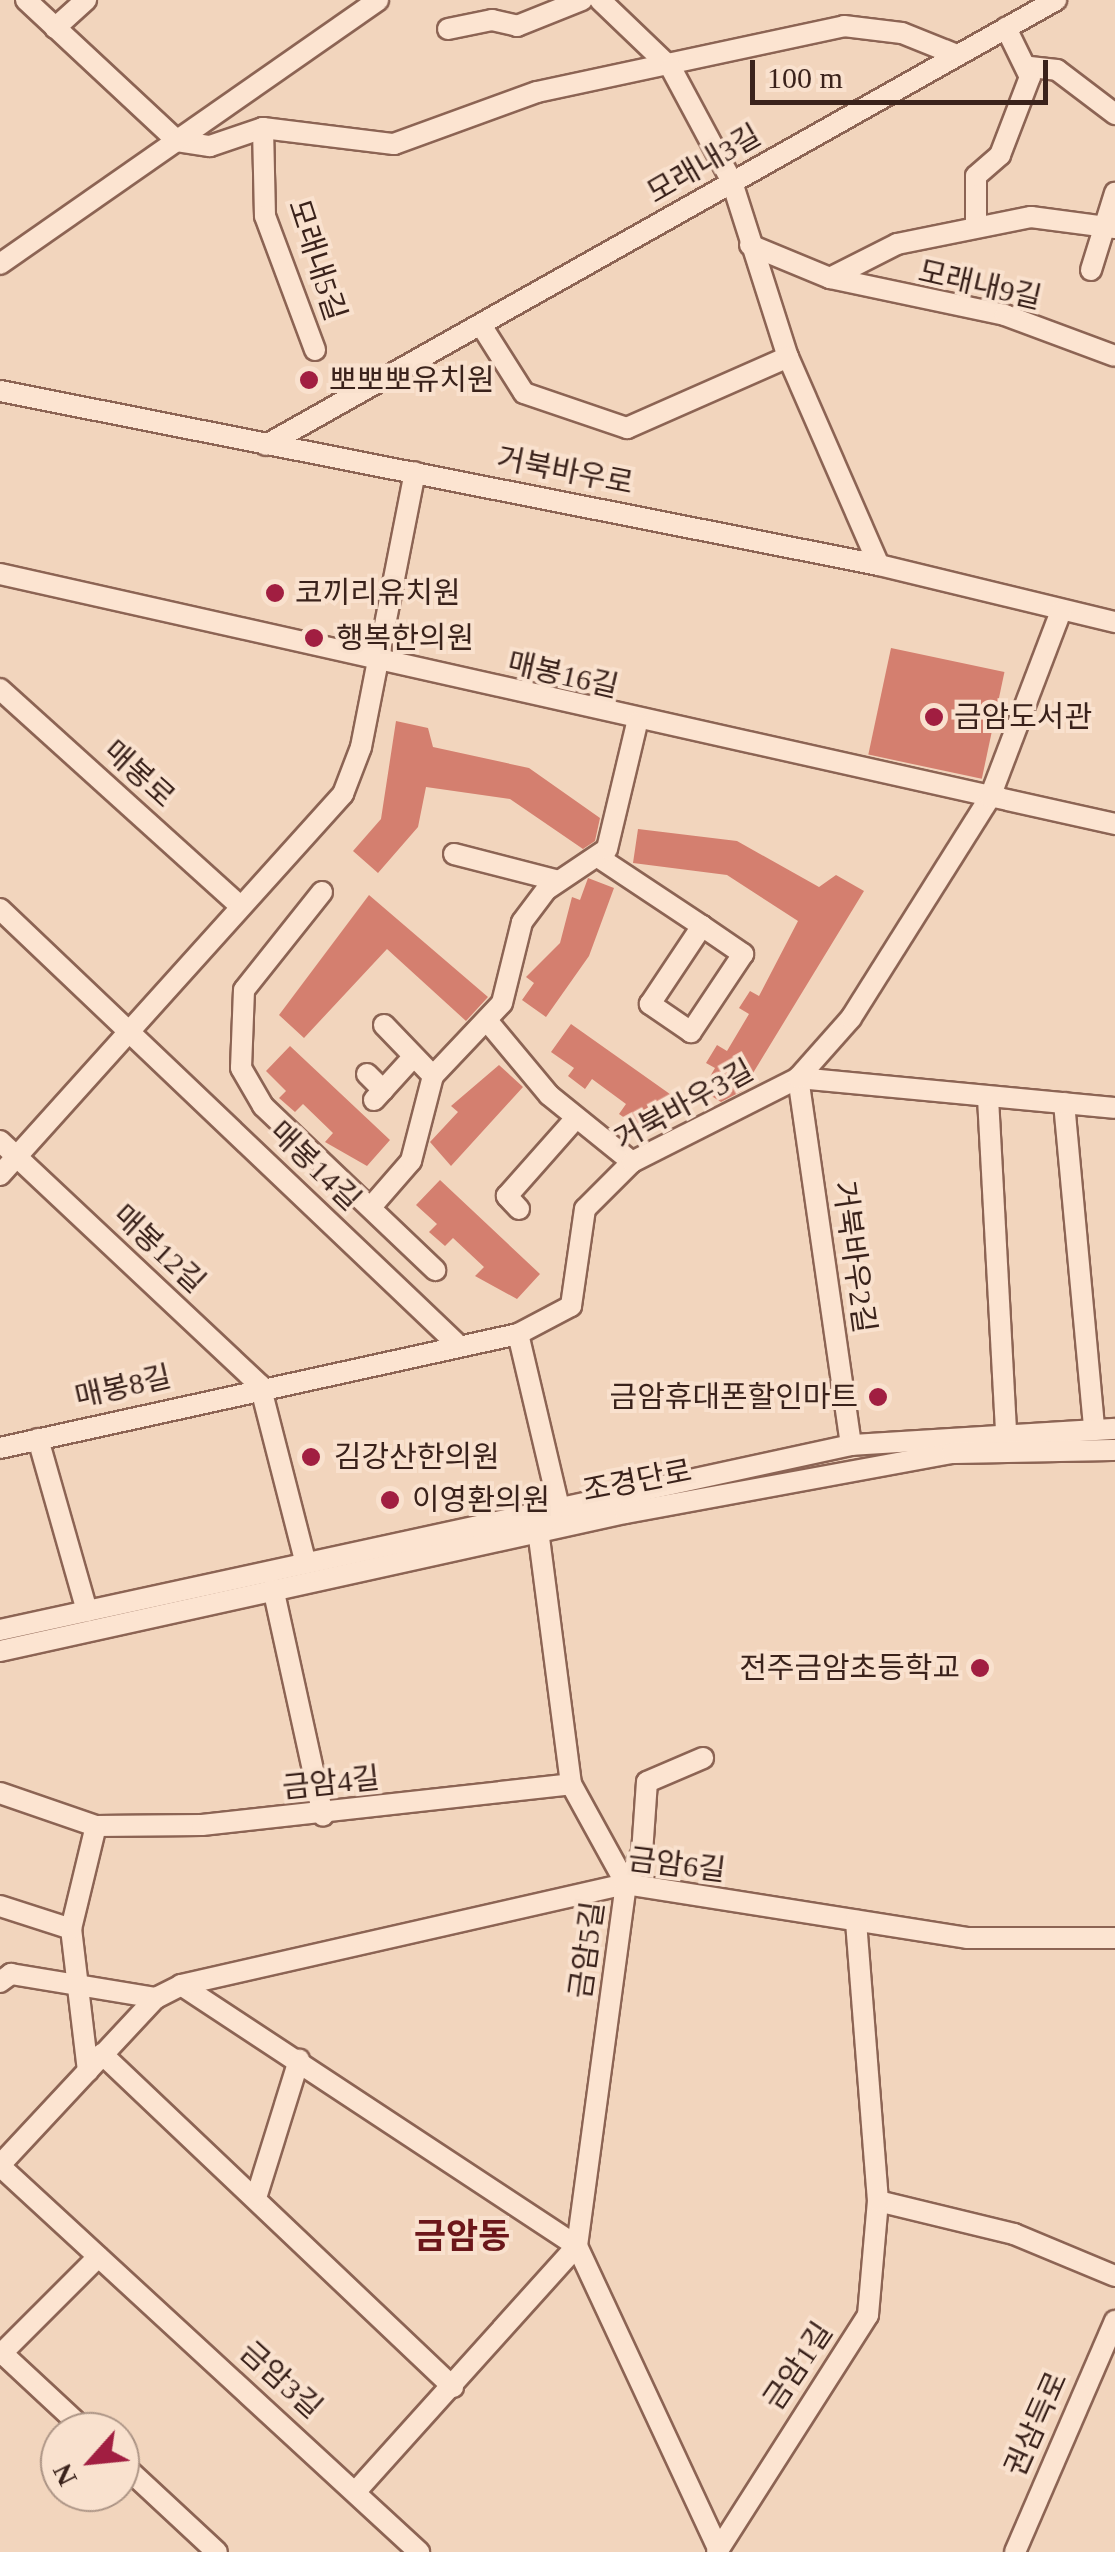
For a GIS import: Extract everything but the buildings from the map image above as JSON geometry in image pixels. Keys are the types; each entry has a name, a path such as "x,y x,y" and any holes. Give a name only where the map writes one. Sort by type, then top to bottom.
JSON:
{"street":[{"path":"26,0 177,140 210,146 263,128 394,144 537,92 671,68 844,26 902,33 957,55"},
{"path":"55,28 86,0"},
{"path":"0,264 378,0"},
{"path":"448,29 492,20 517,26 582,0"},
{"path":"600,0 671,68 732,182 788,357 880,566"},
{"name":"모래내3길","path":"266,445 1056,0"},
{"path":"1006,28 1030,67"},
{"path":"1030,67 1057,70 1115,114"},
{"path":"976,227 976,176 1000,155 1030,67"},
{"name":"모래내5길","path":"263,128 265,216 315,350"},
{"path":"1091,270 1109,226 1115,194"},
{"name":"모래내9길","path":"830,278 860,255 976,227 1031,218 1109,226"},
{"name":"모래내9길","path":"750,245 830,278 1005,314 1115,356"},
{"path":"480,325 524,393 627,428 788,357"},
{"name":"거북바우로","path":"0,391 880,566 1115,622"},
{"path":"0,1175 134,1033 237,903 342,794 380,665 415,472"},
{"name":"매봉16길","path":"0,574 637,723 1115,824"},
{"name":"거북바우3길","path":"518,1334 571,1306 585,1210 632,1162 798,1078 850,1018 990,796 1061,611"},
{"name":"매봉로","path":"0,689 237,903"},
{"path":"371,1207 412,1161 433,1076 489,1023 522,922 559,881 598,857 613,834 637,723"},
{"path":"454,854 559,881"},
{"path":"598,857 702,926 743,954 691,1032 650,1004 702,926"},
{"path":"322,892 257,966 237,1042 263,1106 435,1270"},
{"name":"매봉14길","path":"0,909 456,1342"},
{"path":"489,1023 576,1118 632,1162"},
{"path":"384,1024 433,1076"},
{"path":"367,1074 378,1095 414,1056"},
{"name":"거북바우3길","path":"798,1078 1115,1108"},
{"name":"거북바우2길","path":"798,1078 852,1445"},
{"path":"988,1098 1006,1428"},
{"path":"1064,1103 1104,1429"},
{"path":"520,1208 507,1196 576,1118"},
{"name":"매봉12길","path":"0,1141 260,1385"},
{"path":"305,1560 260,1385 456,1342 518,1334 558,1503 538,1531"},
{"name":"매봉8길","path":"0,1448 260,1385"},
{"name":"조경단로","path":"0,1630 558,1503 852,1445 1006,1428 1104,1429"},
{"path":"38,1438 87,1611"},
{"name":"조경단로","path":"0,1651 538,1531 952,1454 1115,1450"},
{"name":"금암5길","path":"538,1531 571,1784 626,1884 577,2246"},
{"path":"274,1588 323,1816"},
{"path":"626,1884 642,1853 647,1782 704,1758"},
{"name":"금암4길","path":"0,1793 96,1826 323,1816 571,1784"},
{"path":"88,2071 71,1982 72,1929 96,1826"},
{"name":"금암6길","path":"0,2166 156,1998 181,1984 626,1884 967,1938 1115,1938"},
{"path":"0,1906 72,1929"},
{"name":"금암1길","path":"717,2550 868,2315 878,2200 856,1921"},
{"path":"4,1972 156,1998"},
{"path":"181,1984 577,2246 717,2550"},
{"path":"102,2054 454,2387"},
{"path":"256,2198 300,2060"},
{"name":"금암3길","path":"0,2166 358,2489 413,2550"},
{"path":"878,2200 1014,2234 1115,2276"},
{"path":"358,2489 454,2387 577,2246"},
{"path":"65,2412 1,2354 98,2258"},
{"name":"권삼득로","path":"1015,2552 1115,2320"},
{"path":"140,2481 217,2552"}],"place":[{"name":"뽀뽀뽀유치원","path":"309,380"},
{"name":"코끼리유치원","path":"275,593"},
{"name":"행복한의원","path":"314,638"},
{"name":"금암도서관","path":"934,717"},
{"name":"금암휴대폰할인마트","path":"878,1397"},
{"name":"김강산한의원","path":"311,1457"},
{"name":"이영환의원","path":"390,1500"},
{"name":"전주금암초등학교","path":"980,1668"}],"district":[{"name":"금암동","path":"462,2237"}]}
